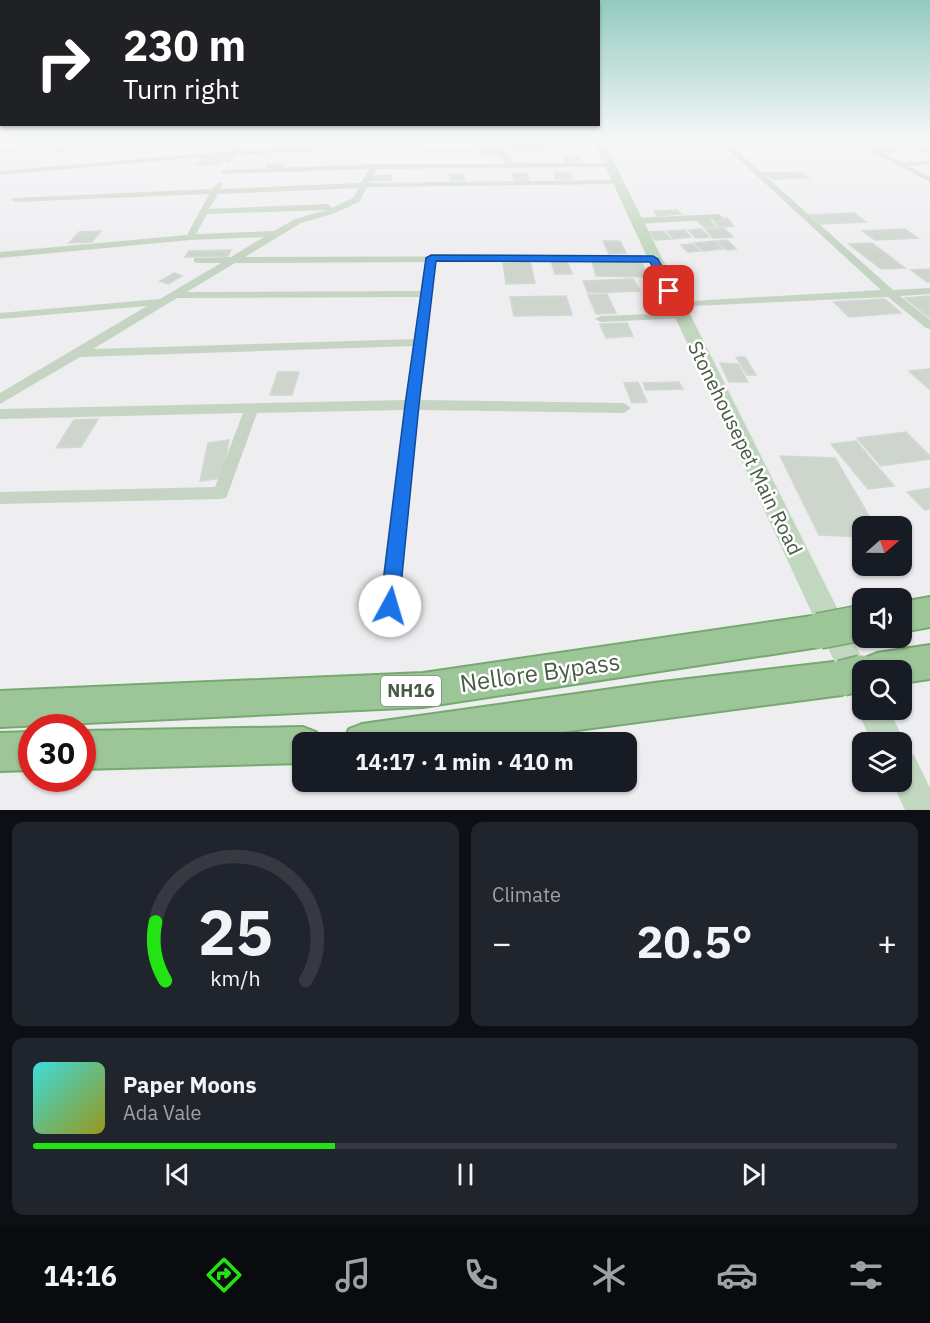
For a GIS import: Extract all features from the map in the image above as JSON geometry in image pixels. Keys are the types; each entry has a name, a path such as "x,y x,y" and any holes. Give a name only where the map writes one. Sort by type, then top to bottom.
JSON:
{"highway":[{"path":"912,615 930,612"},
{"name":"Nellore Bypass","path":"0,709 423,690 852,625"},
{"name":"NH16","path":"912,666 930,662"},
{"name":"NH16","path":"433,732 654,701 852,678"},
{"path":"96,750 292,745"},
{"path":"0,752 18,751"}],"main road":[{"name":"Stonehousepet Main Road","path":"616,178 816,599 856,660"},
{"path":"912,787 923,810"}],"street":[{"path":"190,237 222,178"},
{"path":"0,399 298,221 356,200 368,178"},
{"path":"763,178 930,326"},
{"path":"16,200 365,185 618,182"},
{"path":"204,212 342,206"},
{"path":"636,221 719,217"},
{"path":"0,255 190,237 276,234"},
{"path":"197,260 233,258 653,259"},
{"path":"390,606 431,258"},
{"path":"600,319 889,292 930,291"},
{"path":"172,295 427,294"},
{"path":"0,316 161,302"},
{"path":"76,353 420,342"},
{"path":"0,414 412,405 624,408"},
{"path":"0,498 220,493 252,409"}],"building":[{"path":"371,178 391,178 391,180 371,181"},
{"path":"450,178 464,178 465,180 451,180"},
{"path":"514,178 528,178 529,180 515,180"},
{"path":"770,178 809,178 772,179"},
{"path":"677,210 681,214 657,216 654,211"},
{"path":"854,213 866,222 821,224 810,215"},
{"path":"712,218 727,218 734,226 719,227"},
{"path":"709,219 716,227 704,227 697,220"},
{"path":"724,228 733,237 713,238 705,229"},
{"path":"701,229 709,237 696,238 688,230"},
{"path":"905,229 918,238 875,240 862,231"},
{"path":"684,230 691,237 673,239 667,231"},
{"path":"101,231 92,242 69,243 79,232"},
{"path":"663,231 671,239 655,240 649,232"},
{"path":"727,240 736,249 727,250 717,241"},
{"path":"603,241 620,241 626,253 609,254"},
{"path":"715,241 723,249 703,251 694,243"},
{"path":"872,243 905,268 881,269 849,244"},
{"path":"692,244 700,251 688,252 681,245"},
{"path":"231,250 228,256 185,257 189,251"},
{"path":"530,261 535,283 506,284 503,262"},
{"path":"551,261 567,261 572,274 555,274"},
{"path":"592,261 642,262 647,277 596,276"},
{"path":"930,269 930,282 911,270"},
{"path":"174,273 182,276 168,284 160,281"},
{"path":"633,279 640,291 588,293 583,281"},
{"path":"607,294 616,313 596,314 588,295"},
{"path":"566,296 572,315 514,316 510,297"},
{"path":"929,296 930,318 905,298"},
{"path":"885,299 901,313 849,317 834,302"},
{"path":"627,323 633,336 606,338 600,324"},
{"path":"736,357 745,357 756,375 747,375"},
{"path":"720,363 738,364 748,382 729,382"},
{"path":"930,369 929,389 909,371"},
{"path":"278,372 299,372 292,395 270,395"},
{"path":"638,382 647,402 632,403 624,383"},
{"path":"679,382 683,389 646,390 643,383"},
{"path":"98,419 81,447 56,448 74,420"},
{"path":"906,432 930,456 930,459 881,466 857,438"},
{"path":"229,440 222,478 200,481 208,443"},
{"path":"856,441 894,486 868,489 831,444"},
{"path":"780,456 835,458 869,516 852,516 852,537 819,535"},
{"path":"930,488 930,509 925,510 907,492"}],"route":[{"path":"390,606 431,258 653,259 669,291"}]}
